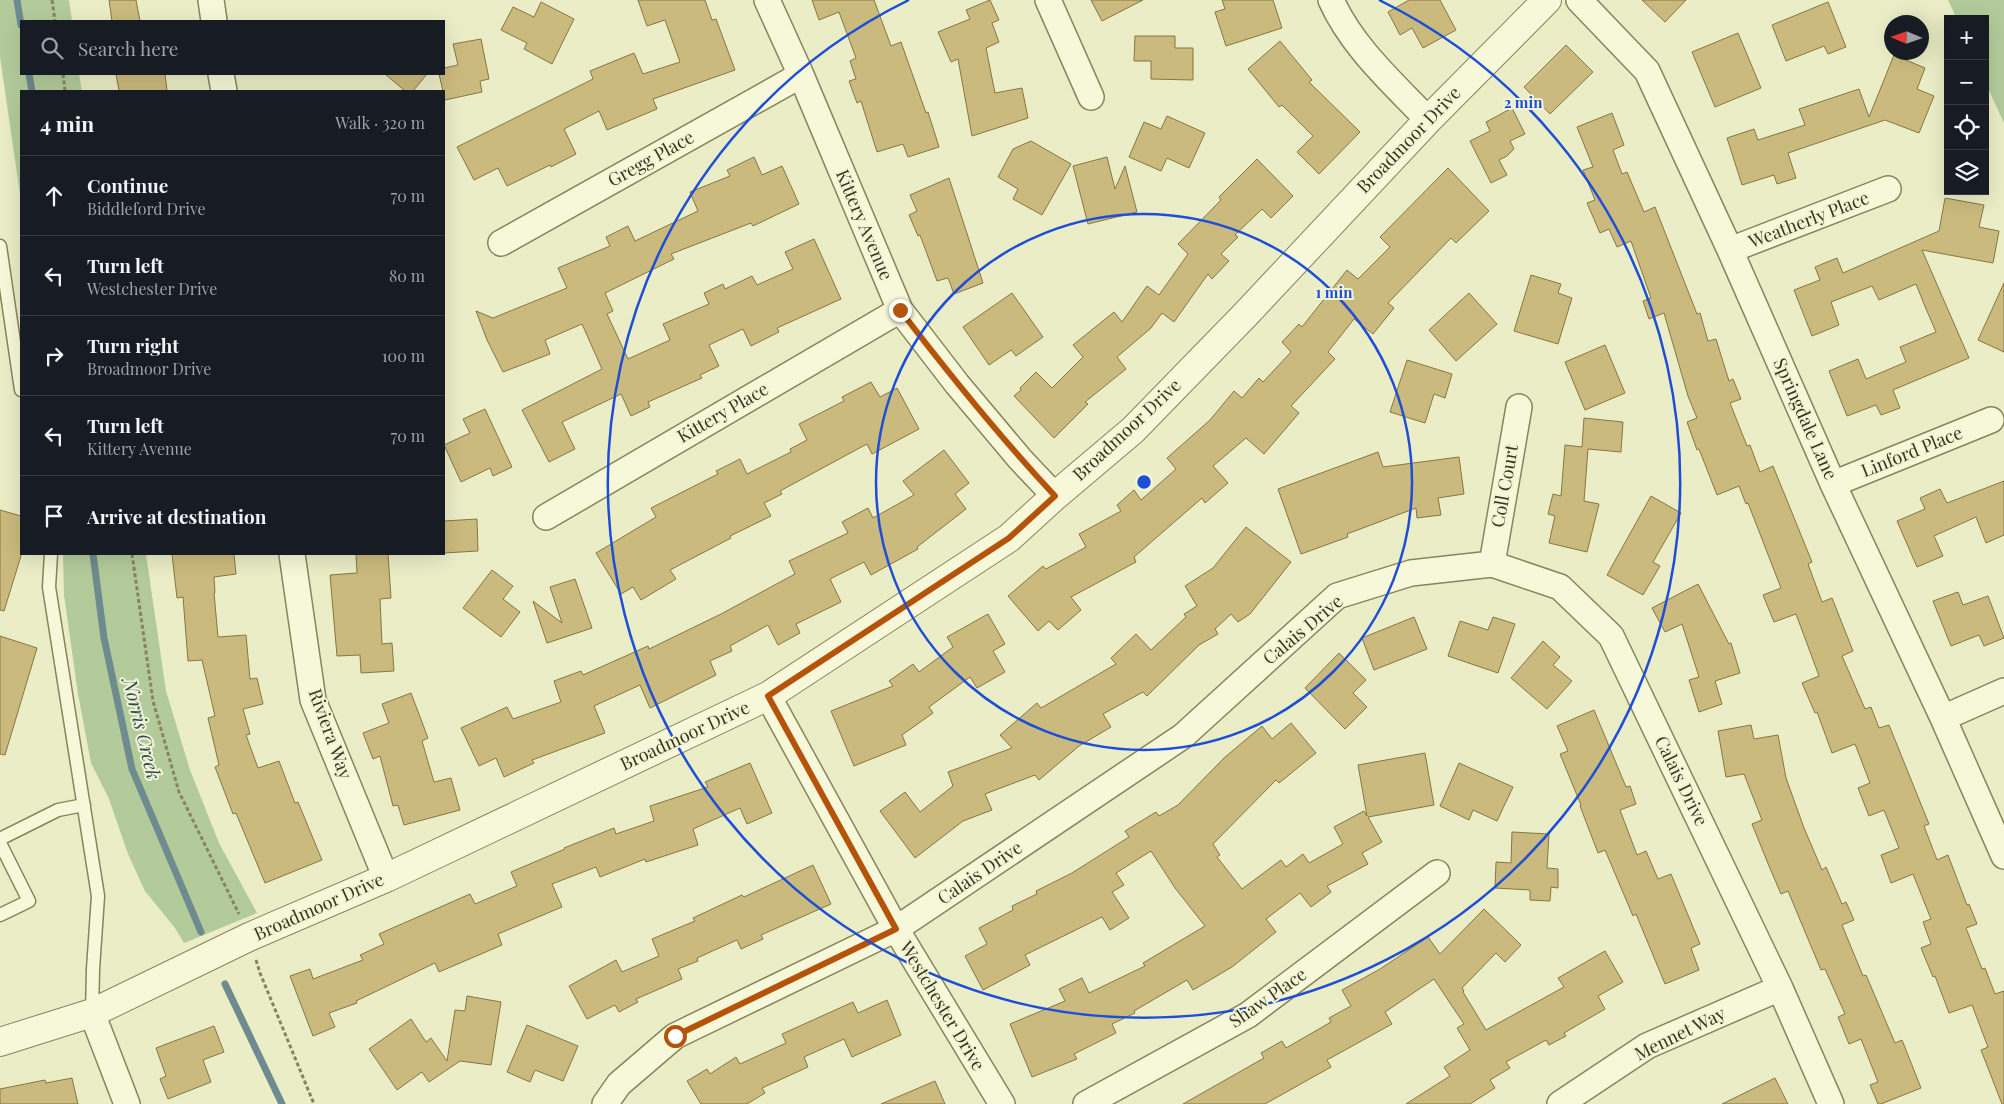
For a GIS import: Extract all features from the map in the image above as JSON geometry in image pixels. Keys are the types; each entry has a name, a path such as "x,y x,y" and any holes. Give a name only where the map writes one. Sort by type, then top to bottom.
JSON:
{"street":[{"path":"211,0 214,20"},
{"name":"Kittery Avenue","path":"767,0 801,75 900,310 957,384 1020,459 1055,496"},
{"path":"1048,0 1091,96"},
{"path":"1331,0 1339,17 1376,66 1428,120"},
{"name":"Broadmoor Drive","path":"0,1042 92,1013 249,937 386,878 768,696 1009,538 1133,430 1245,315 1428,120 1547,0"},
{"name":"Springdale Lane","path":"1579,0 1647,71 1730,250 1833,484 2004,856"},
{"path":"221,75 224,90"},
{"name":"Gregg Place","path":"501,243 801,75"},
{"name":"Weatherly Place","path":"1730,250 1888,189"},
{"name":"Kittery Place","path":"546,517 900,310"},
{"name":"Coll Court","path":"1492,564 1519,407"},
{"name":"Linford Place","path":"1833,484 1991,420"},
{"name":"Riviera Way","path":"292,555 313,700 386,878"},
{"name":"Calais Drive","path":"605,1104 619,1084 675,1036 896,929 1183,736 1337,596 1411,573 1492,564 1560,587 1611,636 1780,988 1831,1104"},
{"path":"1942,718 2004,691"},
{"name":"Westchester Drive","path":"768,696 896,929 1002,1104"},
{"name":"Shaw Place","path":"1086,1104 1248,1015 1437,873"},
{"name":"Mennet Way","path":"1560,1104 1647,1046 1780,988"},
{"path":"92,1013 128,1104"}],"lane":[{"path":"0,246 20,383"},
{"path":"51,555 49,587 98,896 92,969 92,1013"},
{"path":"0,916 29,901 0,841 58,810 84,805"}],"path":[{"path":"52,0 55,20"},
{"path":"63,75 65,90"},
{"path":"132,555 153,701 179,792 249,937 260,973 314,1104"}],"green space":[{"path":"0,0 69,0 72,20 20,20 20,75 79,75 82,90 20,90 20,194 0,57"},
{"path":"1948,0 2004,0 2004,123 1989,91 1989,15 1955,15"},
{"path":"63,555 146,555 166,691 190,770 219,843 257,913 184,943 175,928 145,891 128,854 109,799 91,763 78,694 64,595"}],"building":[{"path":"109,0 136,0 140,20 112,20"},
{"path":"638,0 705,0 712,20 716,19 735,70 653,99 657,109 607,130 599,111 564,129 576,154 507,186 498,168 474,180 457,147 593,79 590,71 634,53 643,74 680,62 665,20 647,26"},
{"path":"812,0 874,0 891,46 901,42 926,113 928,112 939,147 908,157 903,144 877,152 861,101 857,103 849,81 856,79 850,61 856,58 839,12 819,20"},
{"path":"990,0 999,20 992,23 999,42 986,48 995,93 1022,88 1028,118 972,136 958,59 951,62 938,32 970,19 966,10"},
{"path":"1091,0 1143,0 1102,21"},
{"path":"1222,0 1273,0 1282,28 1226,46 1215,12 1225,9"},
{"path":"1409,0 1440,0 1456,30 1423,48 1412,28 1400,35 1388,12"},
{"path":"1642,0 1686,0 1665,22"},
{"path":"541,2 574,19 552,64 524,49 527,43 501,30 513,7 534,17"},
{"path":"1828,2 1846,47 1828,54 1824,46 1786,61 1772,25"},
{"path":"1738,33 1761,88 1715,107 1692,52"},
{"path":"1135,36 1175,36 1175,48 1193,48 1193,80 1151,79 1151,61 1134,61"},
{"path":"481,39 489,79 480,81 482,92 445,100 445,90 443,90 439,75 445,75 445,68 458,65 453,44"},
{"path":"1280,41 1312,80 1309,82 1360,132 1319,174 1297,152 1313,136 1282,105 1279,107 1248,69"},
{"path":"1566,45 1593,72 1550,114 1524,87"},
{"path":"1892,60 1906,60 1925,68 1917,89 1934,96 1919,133 1885,120 1788,153 1796,178 1777,184 1774,175 1742,185 1727,138 1754,129 1758,140 1805,125 1799,109 1859,89 1869,117"},
{"path":"116,75 165,75 167,90 119,90"},
{"path":"386,75 426,75 414,90 404,90"},
{"path":"1512,108 1525,134 1510,141 1514,149 1507,156 1499,160 1507,175 1491,183 1470,141 1490,131 1486,122"},
{"path":"1612,113 1624,145 1613,150 1622,174 1627,172 1644,212 1655,207 1697,314 1700,313 1708,341 1716,339 1729,381 1733,379 1741,399 1730,403 1747,446 1750,445 1760,472 1773,466 1812,562 1808,564 1822,602 1832,598 1853,651 1842,656 1865,709 1871,707 1879,728 1889,725 1929,824 1924,826 1937,860 1948,855 1967,905 1969,904 1977,924 1966,928 1982,969 1985,968 1995,994 2004,991 2004,1104 2002,1104 1981,1050 1988,1047 1972,1005 1949,1013 1935,976 1933,977 1921,948 1931,944 1923,922 1931,919 1913,874 1891,883 1881,855 1899,848 1884,810 1869,816 1858,788 1870,783 1855,744 1832,753 1817,712 1815,713 1802,683 1819,676 1796,614 1774,622 1763,595 1781,588 1748,503 1746,504 1739,486 1717,495 1699,449 1697,450 1687,422 1697,418 1688,396 1664,313 1649,319 1643,301 1651,298 1631,241 1617,247 1609,229 1600,233 1587,203 1595,200 1583,170 1593,167 1577,127"},
{"path":"1167,116 1205,133 1189,168 1167,158 1161,171 1129,157 1144,122 1161,129"},
{"path":"1031,141 1071,164 1042,215 1013,199 1018,189 998,177 1013,149"},
{"path":"754,157 762,175 782,166 799,204 753,226 751,223 671,254 674,259 605,293 613,311 607,314 628,359 670,340 663,324 709,304 704,293 723,284 725,289 752,276 757,285 793,269 785,252 814,239 841,299 777,328 779,332 751,346 743,329 709,345 719,366 700,375 702,378 648,402 650,407 631,416 621,394 562,422 575,449 549,462 522,410 602,369 582,324 545,340 550,354 503,372 487,340 476,311 493,318 567,288 558,268 610,246 606,237 628,226 635,241 698,211 690,192 730,176 727,170"},
{"path":"1107,157 1115,189 1125,166 1137,212 1088,224 1073,166"},
{"path":"1257,159 1293,196 1271,218 1262,209 1235,235 1238,237 1221,254 1229,261 1212,279 1208,274 1174,322 1162,313 1151,328 1117,357 1126,369 1085,402 1088,404 1054,438 1014,396 1036,372 1052,388 1083,357 1073,345 1114,312 1122,322 1147,286 1159,295 1188,254 1178,244 1221,200 1219,197"},
{"path":"1448,168 1489,211 1456,243 1451,238 1388,303 1394,308 1373,334 1354,319 1328,352 1335,359 1291,406 1299,413 1264,454 1246,438 1213,466 1228,483 1205,503 1202,498 1134,557 1136,562 1071,597 1081,610 1058,630 1049,621 1038,631 1008,596 1043,566 1046,569 1086,547 1079,534 1121,511 1117,505 1134,490 1141,500 1176,469 1167,458 1210,420 1234,391 1242,398 1259,378 1263,382 1291,352 1282,342 1299,324 1302,327 1347,270 1358,279 1390,247 1380,237"},
{"path":"949,178 983,283 954,294 948,278 937,281 920,235 918,236 909,215 917,211 910,195"},
{"path":"1945,198 1984,205 1979,227 1999,231 1993,263 1922,250 1969,358 1893,390 1900,408 1881,415 1876,405 1847,416 1829,371 1858,359 1866,379 1906,362 1900,347 1936,332 1916,284 1879,300 1872,286 1831,302 1839,325 1812,336 1794,290 1820,280 1815,267 1837,258 1843,273 1939,231"},
{"path":"1531,275 1561,284 1558,293 1572,298 1558,344 1514,331"},
{"path":"2004,283 2004,352 1978,340"},
{"path":"1012,293 1043,337 1016,356 1011,350 989,365 963,327"},
{"path":"1469,293 1497,324 1456,361 1429,330"},
{"path":"1605,345 1625,393 1585,410 1565,362"},
{"path":"1407,360 1452,374 1445,398 1434,394 1425,423 1390,412"},
{"path":"871,382 880,397 897,388 919,429 872,454 867,444 780,491 782,494 764,503 771,516 730,536 731,538 670,570 676,579 641,600 633,587 621,594 596,553 656,517 651,508 718,474 716,471 740,459 747,474 791,452 790,449 807,440 799,424 844,401 842,397"},
{"path":"485,409 512,467 493,476 490,468 461,482 445,445 470,433 463,419"},
{"path":"1584,418 1623,422 1621,452 1588,449 1584,501 1599,504 1587,552 1549,543 1555,516 1548,514 1553,494 1561,496 1565,445 1582,447"},
{"path":"944,450 969,483 955,494 966,509 917,547 918,549 871,575 864,562 830,579 841,602 796,624 800,633 778,645 768,625 730,646 732,651 710,661 716,675 650,708 640,685 594,706 605,733 532,760 534,763 504,777 496,758 479,766 461,728 507,707 513,719 561,702 554,681 581,671 583,675 648,646 649,649 721,614 795,574 789,561 848,533 842,522 868,508 873,518 914,495 903,481"},
{"path":"1378,452 1383,467 1459,457 1464,494 1438,498 1441,515 1417,518 1416,508 1347,534 1348,537 1301,554 1278,489"},
{"path":"2004,481 2004,535 1986,543 1976,517 1934,536 1943,556 1917,567 1897,521 1925,509 1920,498 1940,489 1947,503"},
{"path":"1651,496 1681,513 1653,562 1660,566 1643,595 1607,575"},
{"path":"0,510 20,516 21,556 4,611 0,610"},
{"path":"477,519 478,551 445,553 445,521"},
{"path":"1246,527 1291,562 1250,614 1238,622 1231,614 1215,629 1218,634 1199,645 1147,696 1143,692 1103,714 1111,727 1079,746 1039,780 1035,775 985,794 992,810 963,821 915,858 880,811 905,792 920,812 953,786 948,772 1012,748 1000,735 1037,703 1041,708 1116,664 1111,658 1136,634 1151,650 1186,617 1184,614 1197,606 1185,586 1213,568"},
{"path":"172,555 234,555 236,574 214,577 214,593 218,637 246,635 250,679 257,678 263,704 243,709 250,734 246,735 258,768 279,761 295,803 298,802 322,860 265,883 236,813 233,814 215,767 219,765 208,718 215,716 202,660 188,661 183,597 177,598"},
{"path":"356,555 388,555 391,598 380,599 382,644 392,643 394,671 361,673 360,655 337,656 330,575 357,573"},
{"path":"492,570 513,586 503,599 520,612 501,637 463,608"},
{"path":"575,579 592,628 547,643 533,601 562,623 550,587"},
{"path":"1698,584 1729,644 1731,643 1740,673 1715,681 1722,704 1699,712 1689,680 1699,677 1682,624 1665,632 1652,608"},
{"path":"1958,592 1963,605 1988,596 2004,638 1984,646 1979,635 1951,646 1933,601"},
{"path":"988,614 1005,644 993,651 1005,672 977,688 970,677 929,707 933,713 902,735 906,745 854,766 831,711 893,686 889,681 913,664 919,672 953,647 947,637"},
{"path":"1414,617 1427,649 1374,670 1362,638"},
{"path":"1493,617 1515,624 1498,673 1448,656 1460,621 1488,630"},
{"path":"0,636 37,648 5,755 0,754"},
{"path":"1543,641 1560,657 1553,665 1572,681 1547,709 1511,678"},
{"path":"1339,653 1366,680 1353,693 1367,707 1345,729 1305,688"},
{"path":"411,693 428,738 422,741 434,782 451,778 460,810 404,825 398,805 393,806 380,756 373,759 363,733 389,723 382,704"},
{"path":"1594,710 1626,787 1630,786 1636,804 1620,810 1637,855 1646,851 1658,879 1671,874 1700,944 1691,948 1699,970 1665,984 1636,914 1633,916 1605,850 1598,853 1560,754 1568,751 1557,726"},
{"path":"1291,723 1316,753 1279,783 1276,780 1213,844 1220,855 1217,857 1242,889 1281,860 1286,867 1303,854 1309,863 1343,844 1334,827 1364,811 1367,816 1358,765 1425,753 1434,805 1368,817 1382,842 1362,853 1368,864 1327,886 1331,892 1311,907 1300,893 1266,919 1276,932 1232,967 1193,990 1187,980 1134,1011 1135,1013 1112,1024 1116,1033 1074,1054 1077,1059 1032,1077 1010,1024 1065,1001 1059,989 1082,978 1089,993 1145,966 1143,963 1205,926 1175,888 1151,851 1116,873 1124,885 1112,892 1129,918 1110,930 1102,917 1025,955 1030,965 983,990 965,956 987,944 979,928 1013,910 1012,906 1037,894 1036,891 1072,873 1129,837 1125,831 1156,812 1159,816 1178,805 1224,758 1262,726 1272,739"},
{"path":"1751,725 1754,739 1778,735 1786,778 1804,828 1822,870 1826,867 1842,904 1846,902 1854,920 1842,925 1863,976 1866,975 1895,1043 1902,1040 1921,1088 1878,1104 1870,1085 1878,1082 1861,1039 1849,1044 1838,1017 1845,1014 1825,969 1821,970 1788,891 1781,894 1752,824 1762,820 1744,774 1726,777 1718,731"},
{"path":"750,763 772,813 747,824 740,808 693,829 698,845 646,862 645,859 600,877 596,867 552,884 562,907 498,934 502,945 439,972 435,963 356,1001 357,1003 329,1013 335,1027 313,1036 290,976 310,969 313,979 363,960 360,955 384,944 379,934 470,894 475,904 517,886 511,872 614,828 616,834 654,821 650,806 708,787 705,782"},
{"path":"1459,763 1513,787 1497,821 1473,810 1469,820 1440,806"},
{"path":"1512,832 1549,834 1547,868 1558,869 1558,888 1551,887 1550,901 1530,900 1530,890 1495,888 1496,862 1511,863"},
{"path":"813,865 831,904 761,935 763,939 741,949 737,940 697,958 698,961 678,969 682,979 636,999 638,1002 619,1012 615,1005 587,1019 569,986 616,960 622,972 659,956 652,939 695,921 693,918 742,895 744,897"},
{"path":"1484,909 1521,945 1505,962 1496,953 1462,988 1486,1030 1564,987 1558,978 1605,951 1623,982 1598,996 1605,1009 1564,1033 1566,1036 1549,1045 1546,1040 1506,1062 1510,1068 1490,1080 1495,1088 1470,1104 1406,1104 1450,1076 1444,1067 1470,1050 1457,1028 1464,1024 1434,979 1385,1012 1392,1024 1327,1060 1331,1067 1265,1104 1183,1104 1264,1058 1261,1053 1282,1041 1286,1048 1331,1022 1329,1018 1351,1006 1342,990 1380,969 1428,937 1440,954"},
{"path":"467,996 501,1002 491,1065 460,1061 429,1082 422,1072 397,1090 369,1049 411,1019 426,1042 431,1038 447,1061 455,1010 465,1011"},
{"path":"887,1000 901,1035 852,1057 844,1039 804,1057 808,1067 762,1088 765,1093 747,1104 701,1104 687,1081 707,1069 710,1074 736,1057 740,1064 786,1043 782,1034 853,1002 858,1013"},
{"path":"527,1025 578,1046 563,1081 535,1070 530,1082 507,1072"},
{"path":"214,1026 224,1052 203,1060 211,1082 168,1099 160,1079 166,1076 156,1048"},
{"path":"72,1078 78,1104 0,1104 0,1089 45,1080 46,1083"},
{"path":"1775,1078 1788,1104 1722,1104"},
{"path":"935,1081 945,1104 881,1104"}],"waterway":[{"name":"Norris Creek","path":"17,0 20,20"},
{"name":"Norris Creek","path":"29,75 32,90"},
{"name":"Norris Creek","path":"93,555 104,638 132,769 201,932"},
{"name":"Norris Creek","path":"225,984 282,1104"}],"route":[{"path":"675,1036 896,929 768,696 1009,538 1055,496 1020,459 957,384 900,310"}]}
